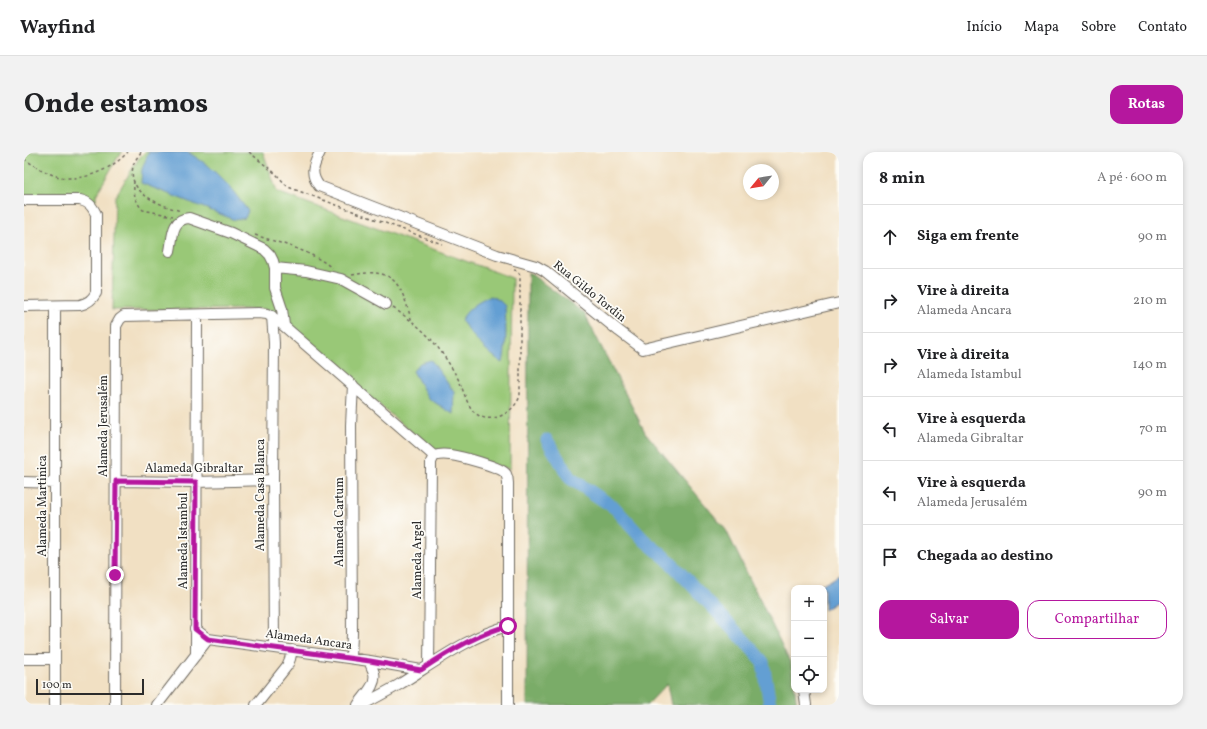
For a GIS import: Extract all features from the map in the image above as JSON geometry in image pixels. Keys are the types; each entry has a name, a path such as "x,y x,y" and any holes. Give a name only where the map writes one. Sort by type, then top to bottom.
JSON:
{"street":[{"name":"Rua Gildo Tordin","path":"320,152 313,173 319,186 496,255 536,266 545,271 643,349 839,303"},
{"path":"24,200 80,200 88,202 93,207 96,214 96,293 92,299 84,304 24,306"},
{"path":"170,251 174,226 183,215 231,233 264,250 273,261 275,268 275,288 282,309 285,326"},
{"path":"275,268 306,271 341,279 386,304"},
{"name":"Alameda Martinica","path":"55,306 55,705"},
{"name":"Alameda Jerusalém","path":"114,705 116,326 120,319 124,316 259,313 272,316 434,456"},
{"name":"Alameda Istambul","path":"196,655 197,315"},
{"name":"Alameda Casa Blanca","path":"272,316 274,343 274,648"},
{"name":"Alameda Cartum","path":"350,658 352,634 351,425 353,385"},
{"path":"434,456 440,454 458,456 494,466 506,474 508,483 508,705"},
{"name":"Alameda Argel","path":"425,668 430,468 434,456"},
{"name":"Alameda Gibraltar","path":"116,481 196,482 273,480"},
{"path":"24,482 55,483"},
{"path":"362,705 486,633 508,626"},
{"name":"Alameda Ancara","path":"195,629 208,639 425,668"},
{"path":"157,705 208,639"},
{"path":"256,705 287,666 292,650"},
{"path":"24,659 54,659"},
{"path":"358,705 374,682 374,671 370,661"},
{"path":"804,693 806,705"}],"path":[{"path":"24,158 49,173 60,177 71,178 97,173 109,167 128,152"},
{"path":"141,152 134,162 133,186 136,201 143,210 183,215"},
{"path":"249,152 276,174 288,187 442,244"},
{"path":"134,181 147,198 183,215"},
{"path":"254,234 305,251 318,257 331,267 341,279 374,272 390,277 402,290 412,322"},
{"path":"386,304 412,322 431,338 458,378 467,401 475,413 480,416 493,417 508,413 515,406 520,396 521,290 519,273 505,266"}],"green space":[{"path":"24,152 123,152 118,157 96,195 96,200 24,200"},
{"path":"145,152 263,152 277,192 512,278 510,469 432,449 265,309 112,310 115,197 139,158"},
{"path":"528,272 584,313 645,432 726,530 791,664 791,693 795,693 797,705 671,705 667,684 647,705 527,705"}],"water":[{"path":"149,152 188,152 209,166 230,187 248,211 245,218 235,220 141,183 142,169"},
{"path":"491,296 499,300 505,306 506,342 503,363 480,344 461,320 474,305"},
{"path":"431,360 454,392 453,414 428,398 413,371 420,363"},
{"path":"839,575 839,600 827,608 827,585 818,585 828,582"}],"waterway":[{"path":"547,440 570,478 615,508 644,540 667,559 763,662 770,705"}],"route":[{"path":"115,575 116,481 196,482 195,629 208,639 370,661 421,670 478,637 493,630 508,626"}]}
